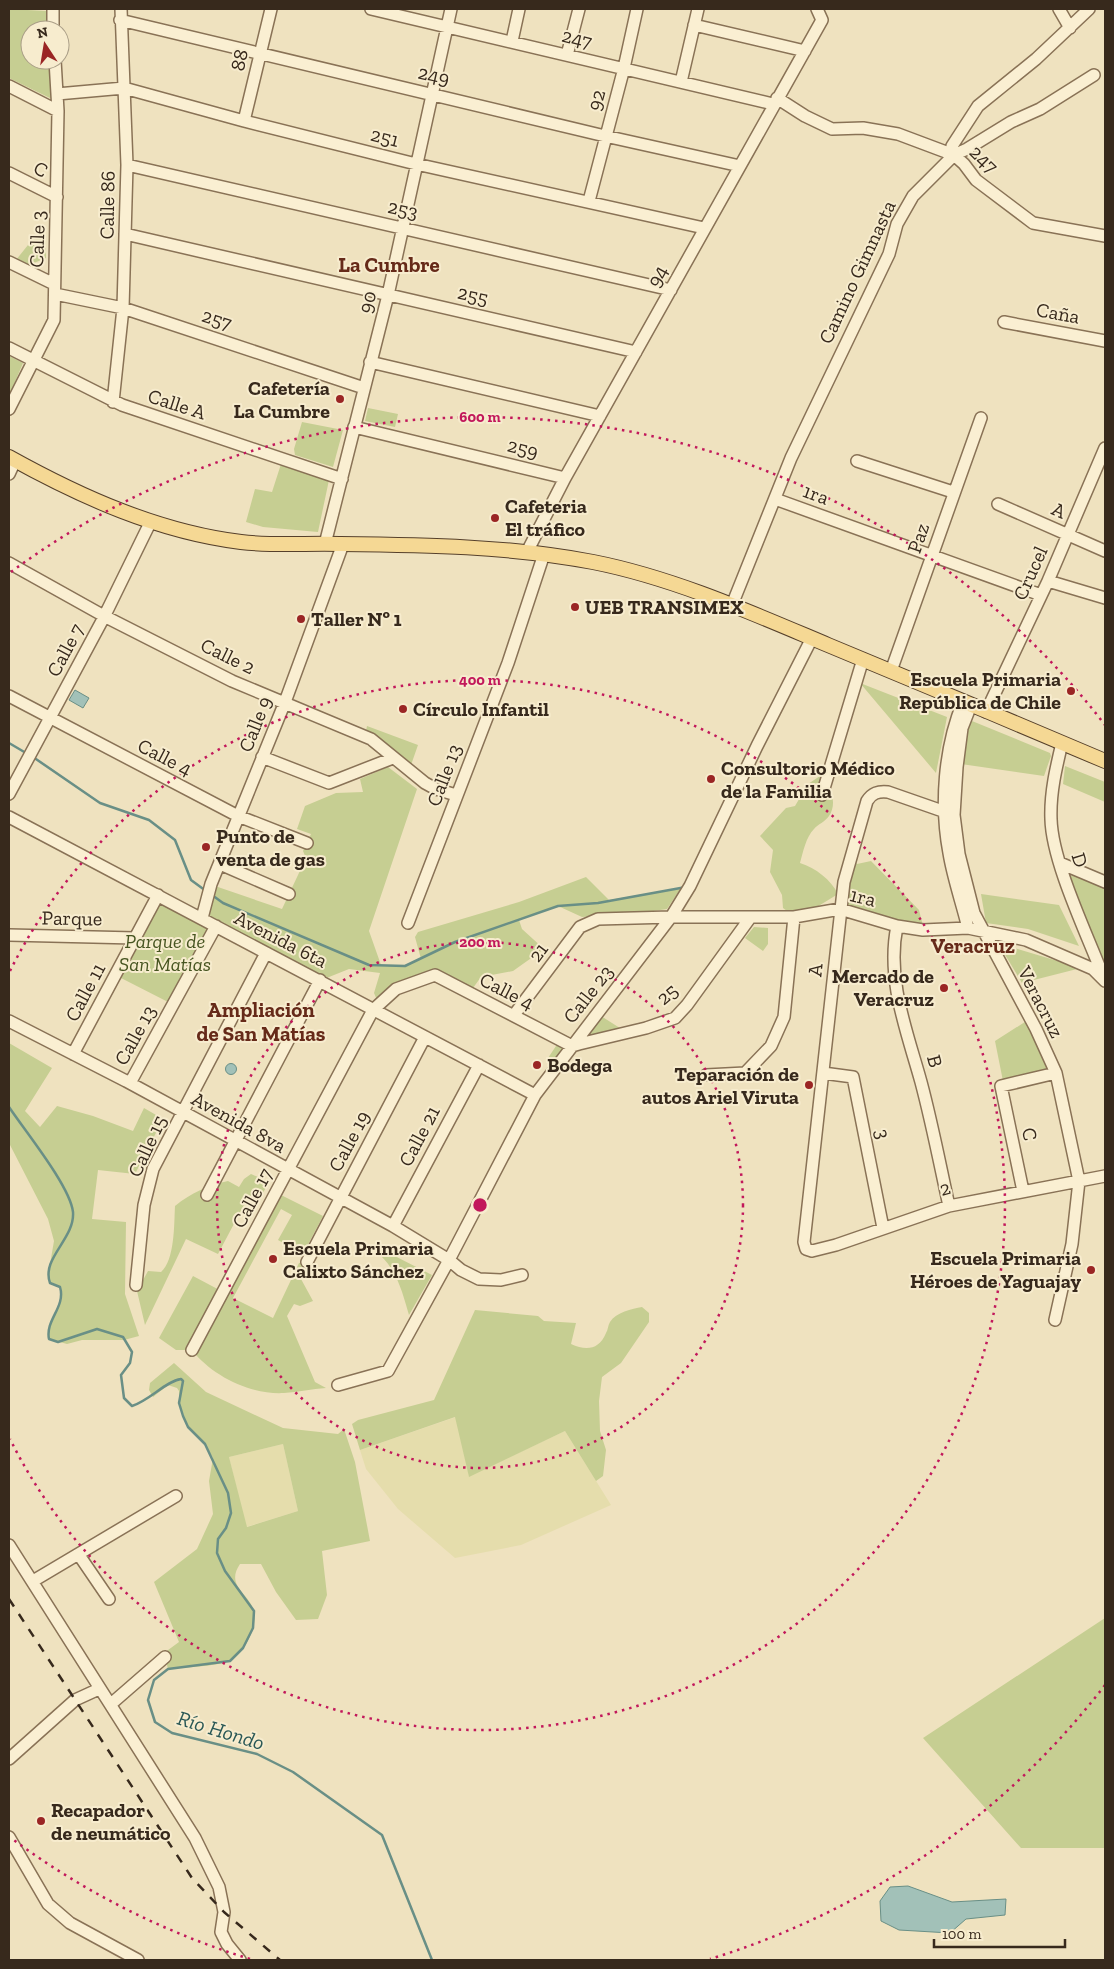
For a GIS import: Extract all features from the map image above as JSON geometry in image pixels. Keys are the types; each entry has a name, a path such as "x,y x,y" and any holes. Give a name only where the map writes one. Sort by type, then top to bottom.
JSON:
{"main road":[{"path":"12,459 101,503 151,521 206,536 242,542 456,546 527,552 597,563 648,576 732,605 1105,761"}],"street":[{"name":"88","path":"244,121 259,53 272,9"},
{"name":"247","path":"371,9 681,82 775,101 832,129 863,128 898,134 954,155 976,180 1033,223 1105,236"},
{"name":"90","path":"325,544 388,295 451,9"},
{"path":"512,41 519,9"},
{"path":"567,55 578,9"},
{"name":"92","path":"588,201 624,68 637,9"},
{"path":"681,82 698,9"},
{"name":"94","path":"527,552 565,478 822,20 817,9"},
{"path":"1059,9 1070,28"},
{"name":"Camino Gimnasta","path":"732,605 791,458 889,254 897,224 912,196 954,155 952,146 978,106 1036,59 1089,9"},
{"name":"249","path":"121,14 259,53 605,136 740,166"},
{"name":"Calle 86","path":"113,402 123,308 127,165 121,14"},
{"path":"694,25 805,51"},
{"name":"Calle 3","path":"9,409 35,361 54,320 58,111 56,70"},
{"path":"954,155 1011,122 1040,109 1094,75"},
{"path":"9,86 58,111"},
{"name":"251","path":"57,94 124,88 244,121 416,164 704,228"},
{"name":"253","path":"127,165 671,290"},
{"name":"C","path":"9,173 57,197"},
{"name":"255","path":"125,234 636,352"},
{"path":"9,262 54,289"},
{"name":"257","path":"54,289 123,308 364,388"},
{"name":"Caña","path":"1004,322 1105,341"},
{"name":"Calle A","path":"9,348 113,402 342,479"},
{"path":"370,362 600,416"},
{"name":"Paz","path":"891,671 953,492 981,418"},
{"name":"259","path":"354,427 565,478"},
{"name":"Crucel","path":"986,712 1048,581 1105,448"},
{"path":"9,474 12,459"},
{"path":"858,461 953,492"},
{"name":"1ra","path":"775,499 1041,595"},
{"name":"A","path":"998,504 1105,551"},
{"name":"Calle 7","path":"9,794 104,616 151,521"},
{"name":"Calle 9","path":"202,918 211,884 285,702 343,544"},
{"name":"Calle 13","path":"408,923 508,663 544,554"},
{"name":"Calle 2","path":"9,563 104,616 232,681 371,739 425,783 436,789 456,795"},
{"path":"1048,581 1105,598"},
{"name":"Calle 23","path":"338,1385 388,1371 450,1260 535,1095 671,917 690,886 757,746 812,638"},
{"path":"822,795 863,659"},
{"name":"Calle 4","path":"9,696 238,816 307,843"},
{"name":"Veracruz","path":"967,704 949,814 949,853 968,928"},
{"name":"D","path":"1062,743 1054,778 1051,820 1060,863 1105,981"},
{"path":"262,757 329,784 394,758"},
{"name":"A","path":"804,1242 840,909 850,856 866,801 870,796 879,791 888,792 949,814"},
{"name":"Veracruz","path":"949,814 974,913 1056,1073 1079,1182 1072,1244 1055,1320"},
{"name":"Avenida 6ta","path":"9,817 535,1095"},
{"path":"1060,863 1105,882"},
{"path":"220,864 289,894"},
{"name":"Calle 11","path":"74,1054 158,896"},
{"name":"1ra","path":"598,920 671,917 794,917 840,909 897,926 923,930 968,928 1026,940 1093,969 1105,981"},
{"path":"706,1075 745,1073 771,1046 784,1017 794,917"},
{"name":"25","path":"572,1046 610,1038 675,1018 687,1005 750,918"},
{"name":"21","path":"514,1015 580,927 598,920"},
{"name":"Calle 13","path":"130,1083 216,926"},
{"name":"B","path":"897,926 893,945 897,998 922,1084 949,1206"},
{"name":"Parque","path":"9,935 135,938"},
{"name":"Calle 15","path":"136,1285 147,1190 162,1150 184,1113 266,953"},
{"name":"Calle 4","path":"373,1010 396,989 435,975 572,1046"},
{"path":"207,1195 320,980"},
{"name":"Calle 17","path":"192,1350 373,1010"},
{"name":"Avenida 8va","path":"9,1021 130,1083 393,1226 450,1260 461,1270 480,1279 501,1280 522,1275"},
{"name":"Calle 19","path":"307,1262 425,1037"},
{"name":"Calle 21","path":"393,1226 479,1065"},
{"name":"3","path":"823,1073 853,1077 883,1228"},
{"name":"C","path":"1023,1191 1001,1086 1056,1073"},
{"name":"2","path":"804,1242 806,1249 812,1251 836,1245 949,1206 1105,1176"},
{"path":"33,1581 176,1496"},
{"path":"9,1545 98,1689 110,1704 195,1838 219,1887 224,1912 221,1932 227,1944 240,1960"},
{"path":"79,1555 109,1598"},
{"path":"110,1704 165,1657"},
{"path":"9,1759 75,1700 98,1689"},
{"path":"9,1837 48,1904 70,1923 138,1960"}],"shaded area":[{"path":"456,1417 469,1476 565,1431 611,1505 521,1545 455,1558 398,1509 366,1469 360,1450"},
{"path":"283,1444 298,1511 246,1527 229,1457"}],"green space":[{"path":"9,9 46,11 46,20 20,20 20,70 51,70 52,99 9,78"},
{"path":"46,237 46,258 29,265 16,260 32,240"},
{"path":"9,356 23,363 9,396"},
{"path":"368,408 398,414 395,427 365,421"},
{"path":"302,422 343,430 333,467 295,455 294,449"},
{"path":"281,464 329,480 318,532 263,527 246,522 255,489 272,492"},
{"path":"860,683 947,717 936,773"},
{"path":"972,721 1050,753 1051,756 1044,776 961,764 967,726"},
{"path":"367,726 418,745 411,765 366,731"},
{"path":"1065,766 1105,782 1105,802 1063,784"},
{"path":"388,767 417,789 369,931 381,965 405,966 421,959 415,937 418,932 519,902 586,877 609,900 681,888 667,909 582,917 558,906 519,920 522,929 544,949 513,971 481,977 473,988 436,971 377,1000 374,993 380,973 349,969 324,979 206,917 215,886 282,909 306,858 303,851 311,834 297,829 305,806 336,793 363,792 360,779"},
{"path":"823,774 832,795 832,811 811,832 800,863 822,875 838,894 812,910 791,914 783,908 782,895 770,872 773,850 760,836 786,808 795,806 808,784"},
{"path":"854,861 857,864 871,861 919,910 923,926 872,916 845,903"},
{"path":"1072,875 1105,887 1105,973 1069,878"},
{"path":"981,894 1059,905 1079,946 1028,929 986,923"},
{"name":"Parque de San Matías","path":"161,902 209,927 170,1003 121,978"},
{"path":"754,927 768,928 768,944 763,951 745,938"},
{"path":"998,943 1081,968 1022,983"},
{"path":"601,1016 623,1030 585,1040"},
{"path":"1028,1020 1050,1070 1003,1081 995,1041"},
{"path":"9,1043 52,1068 25,1111 40,1127 57,1106 93,1116 133,1131 144,1108 163,1119 135,1174 98,1170 92,1219 126,1222 125,1294 139,1336 124,1340 82,1340 67,1344 49,1339 50,1326 61,1294 60,1287 50,1283 48,1276 54,1241 48,1219 9,1143"},
{"path":"558,1043 565,1047 552,1064 546,1061"},
{"path":"251,1174 269,1182 259,1200 253,1196 248,1204 245,1203 218,1254 186,1239 145,1325 137,1291 148,1271 161,1272 166,1266 173,1241 175,1206 194,1193 214,1185 228,1181 239,1187 244,1179"},
{"path":"281,1195 323,1216 303,1254 278,1240 292,1215 281,1209 233,1298 273,1318 299,1263 307,1262 312,1274 301,1279 313,1301 300,1306 294,1304 287,1316 315,1382 326,1388 271,1393 233,1382 210,1368 192,1350 176,1350 159,1338 193,1276 227,1294"},
{"path":"381,1249 432,1275 409,1315 399,1283 387,1262 381,1256"},
{"path":"642,1307 649,1313 649,1322 621,1363 602,1377 599,1401 600,1431 606,1450 603,1476 596,1481 565,1431 469,1477 455,1417 360,1450 352,1424 358,1420 434,1400 475,1310 538,1316 544,1321 576,1323 571,1344 582,1348 592,1348 603,1339 610,1322 616,1316"},
{"path":"174,1363 206,1392 283,1428 338,1434 344,1429 355,1462 370,1541 322,1551 327,1595 318,1619 296,1620 276,1592 261,1564 240,1564 235,1578 251,1605 255,1617 252,1632 245,1646 235,1658 223,1663 168,1669 164,1653 179,1642 154,1582 197,1549 213,1514 209,1481 213,1458 205,1444 188,1427 179,1403 179,1391 177,1388 168,1385 153,1397 149,1390 150,1383","holes":["283,1444 298,1511 247,1527 229,1457"]},
{"path":"1105,1618 1105,1848 1021,1848 923,1738"}],"water":[{"path":"75,690 89,698 83,708 69,700"},
{"path":"231,1063 237,1069 231,1075 225,1069"},
{"path":"908,1886 952,1902 1006,1899 1005,1915 966,1919 950,1933 899,1930 881,1921 880,1901 890,1887"}],"waterway":[{"path":"9,743 26,753"},
{"path":"33,757 100,803 149,820 175,840 191,880 206,891"},
{"path":"212,895 223,903 369,965 405,966 455,942 558,906 598,903 686,887"},
{"name":"Río Hondo","path":"9,1107 56,1174 70,1201 73,1212 69,1231 50,1265 48,1274 50,1283 60,1287 61,1294 50,1326 49,1339 58,1342 97,1329 123,1337 132,1352 130,1363 121,1375 124,1398 132,1406 145,1400 169,1383 181,1379 183,1381 179,1403 183,1416 188,1427 205,1444 228,1493 231,1513 226,1528 218,1539 217,1553 225,1571 254,1611 253,1628 243,1648 230,1661 168,1669 154,1680 148,1700 155,1722 172,1733 257,1754 293,1772 382,1835 432,1960"}],"railway":[{"path":"9,1599 192,1878 224,1912 280,1960"}],"place":[{"name":"Cafetería La Cumbre","path":"340,399"},
{"name":"Cafeteria El tráfico","path":"495,518"},
{"name":"UEB TRANSIMEX","path":"575,607"},
{"name":"Taller Nº 1","path":"301,619"},
{"name":"Escuela Primaria República de Chile","path":"1071,691"},
{"name":"Círculo Infantil","path":"403,709"},
{"name":"Consultorio Médico de la Familia","path":"711,779"},
{"name":"Punto de venta de gas","path":"206,847"},
{"name":"Mercado de Veracruz","path":"944,988"},
{"name":"Bodega","path":"537,1065"},
{"name":"Teparación de autos Ariel Viruta","path":"809,1085"},
{"name":"Escuela Primaria Calixto Sánchez","path":"273,1259"},
{"name":"Escuela Primaria Héroes de Yaguajay","path":"1091,1270"},
{"name":"Recapador de neumático","path":"41,1821"}],"district":[{"name":"La Cumbre","path":"389,264"},
{"name":"Veracruz","path":"973,945"},
{"name":"Ampliación de San Matías","path":"261,1021"}]}
